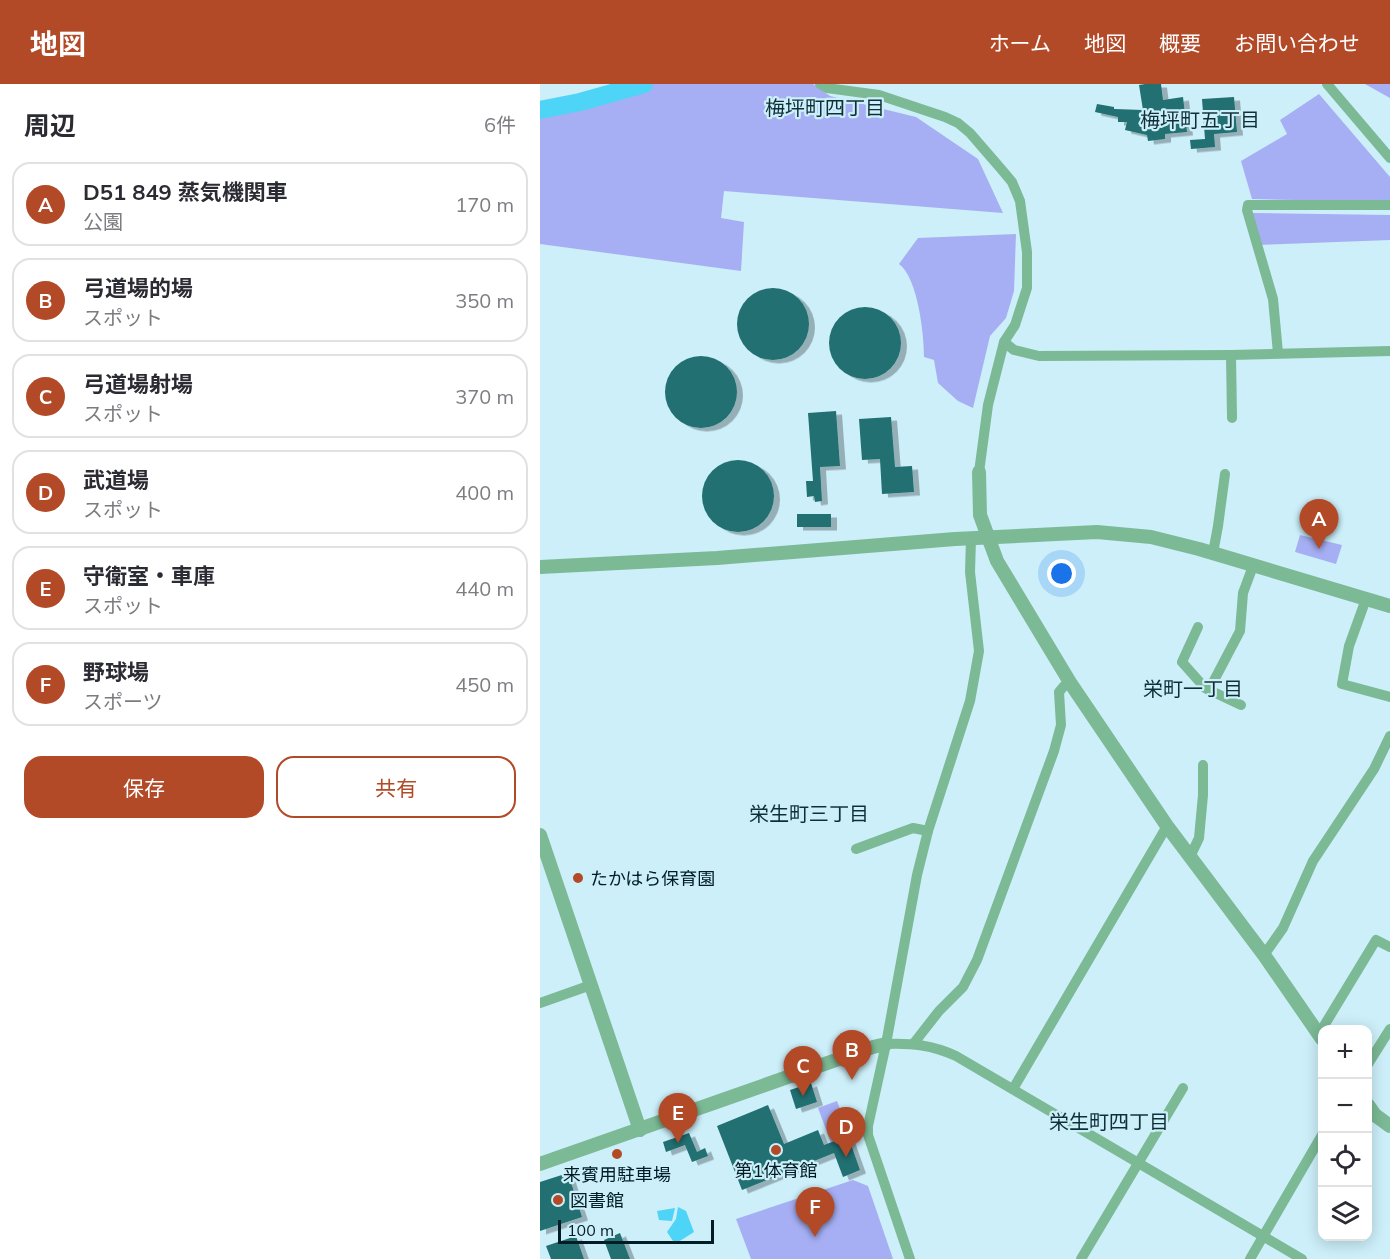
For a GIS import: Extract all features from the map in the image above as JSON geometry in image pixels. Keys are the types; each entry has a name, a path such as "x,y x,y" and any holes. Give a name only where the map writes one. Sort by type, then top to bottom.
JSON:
{"street":[{"path":"820,84 827,88 889,98 958,123 970,133 1012,183 1020,201 1025,227 1029,273 1022,306 1015,325 1004,342 988,405 979,472 980,515 997,561 1071,684 1167,826 1264,955 1318,1032"},
{"path":"1327,84 1390,158"},
{"path":"1278,353 1273,298 1247,210 1248,206 1390,205"},
{"path":"1004,342 1014,350 1039,356 1231,356 1390,351"},
{"path":"1231,356 1232,418"},
{"path":"1213,553 1225,474"},
{"path":"540,567 717,558 1097,532 1151,537 1213,553 1390,606"},
{"path":"910,1259 868,1135 868,1126 886,1044 917,875 928,831 970,701 979,651 970,572 971,539"},
{"path":"1209,690 1240,631 1243,593 1253,566"},
{"path":"1366,599 1349,646 1342,684 1390,697"},
{"path":"1198,627 1182,662 1205,688 1240,705"},
{"path":"914,1043 939,1011 963,987 977,960 1054,751 1061,725 1059,693 1064,686 1071,684"},
{"path":"1264,955 1283,928 1313,861 1374,769 1390,736"},
{"path":"1190,857 1199,838 1203,765"},
{"path":"1013,1089 1167,826"},
{"path":"855,849 913,828 928,831"},
{"path":"540,835 543,851 640,1130"},
{"path":"1327,1025 1376,940 1390,947"},
{"path":"540,1003 591,985"},
{"path":"1372,1058 1390,1029"},
{"path":"540,1164 873,1047 914,1043 931,1046 956,1056 1302,1259"},
{"path":"1081,1259 1183,1088"},
{"path":"1372,1111 1390,1126"},
{"path":"1250,1259 1318,1143"}],"shaded area":[{"path":"629,84 813,84 830,96 916,117 978,159 1003,213 724,191 721,218 744,222 741,271 540,244 540,111 579,110"},
{"path":"1365,84 1390,84 1390,98"},
{"path":"1319,94 1390,177 1390,202 1252,199 1241,161 1287,134 1280,120"},
{"path":"1252,213 1390,215 1390,240 1256,245"},
{"path":"1016,234 1014,291 1006,318 990,336 973,408 958,401 938,383 934,360 924,357 919,307 911,281 899,264 918,238"},
{"path":"1300,535 1342,545 1336,564 1295,552"},
{"path":"837,1101 850,1135 831,1143 818,1108"},
{"path":"853,1180 868,1186 893,1259 751,1259 736,1219"},
{"path":"678,1207 686,1211 694,1232 675,1244 667,1232 676,1219"},
{"path":"675,1208 672,1221 659,1220 657,1211"}],"building":[{"path":"1161,84 1163,100 1183,97 1187,132 1165,134 1165,139 1148,141 1147,135 1125,130 1127,122 1118,122 1118,117 1095,112 1097,104 1114,107 1114,109 1143,110 1139,85"},
{"path":"1234,97 1237,132 1214,134 1215,147 1191,149 1190,140 1205,139 1202,99"},
{"path":"780,288 799,298 807,310 809,324 807,338 799,350 787,358 766,360 747,350 739,338 737,317 747,298 759,290"},
{"path":"872,307 891,317 899,329 901,343 899,357 891,369 879,377 858,379 839,369 831,357 829,336 839,317 851,309"},
{"path":"708,356 727,366 735,378 737,392 735,406 727,418 715,426 694,428 675,418 667,406 665,385 675,366 687,358"},
{"path":"836,411 840,466 820,467 822,501 815,502 814,496 807,497 806,481 813,481 808,413"},
{"path":"891,417 895,467 912,466 914,492 882,494 880,459 862,460 859,419"},
{"path":"745,460 764,470 772,482 774,496 772,510 764,522 752,530 731,532 712,522 704,510 702,489 712,470 724,462"},
{"path":"797,514 831,514 831,527 797,527"},
{"path":"811,1083 817,1102 796,1109 790,1090"},
{"name":"第1体育館","path":"768,1105 784,1144 818,1130 824,1145 848,1136 860,1170 843,1177 834,1153 742,1190 717,1126"},
{"path":"689,1133 697,1152 705,1148 708,1156 692,1162 685,1145 666,1152 663,1142"},
{"name":"図書館","path":"568,1173 582,1217 540,1231 540,1182"},
{"path":"620,1233 630,1259 611,1259 604,1240"},
{"path":"576,1236 584,1259 551,1259 546,1246"}],"waterway":[{"path":"540,110 580,102 644,84"}],"place":[{"name":"D51 849 蒸気機関車","path":"1319,549"},
{"name":"たかはら保育園","path":"578,878"},
{"name":"弓道場的場","path":"852,1080"},
{"name":"弓道場射場","path":"803,1096"},
{"name":"守衛室・車庫","path":"678,1143"},
{"name":"第1体育館","path":"776,1150"},
{"name":"来賓用駐車場","path":"617,1154"},
{"name":"武道場","path":"846,1157"},
{"name":"図書館","path":"558,1200"},
{"name":"野球場","path":"815,1237"}],"district":[{"name":"梅坪町四丁目","path":"825,107"},
{"name":"梅坪町五丁目","path":"1200,119"},
{"name":"栄町一丁目","path":"1193,688"},
{"name":"栄生町三丁目","path":"809,813"},
{"name":"栄生町四丁目","path":"1109,1121"}]}
